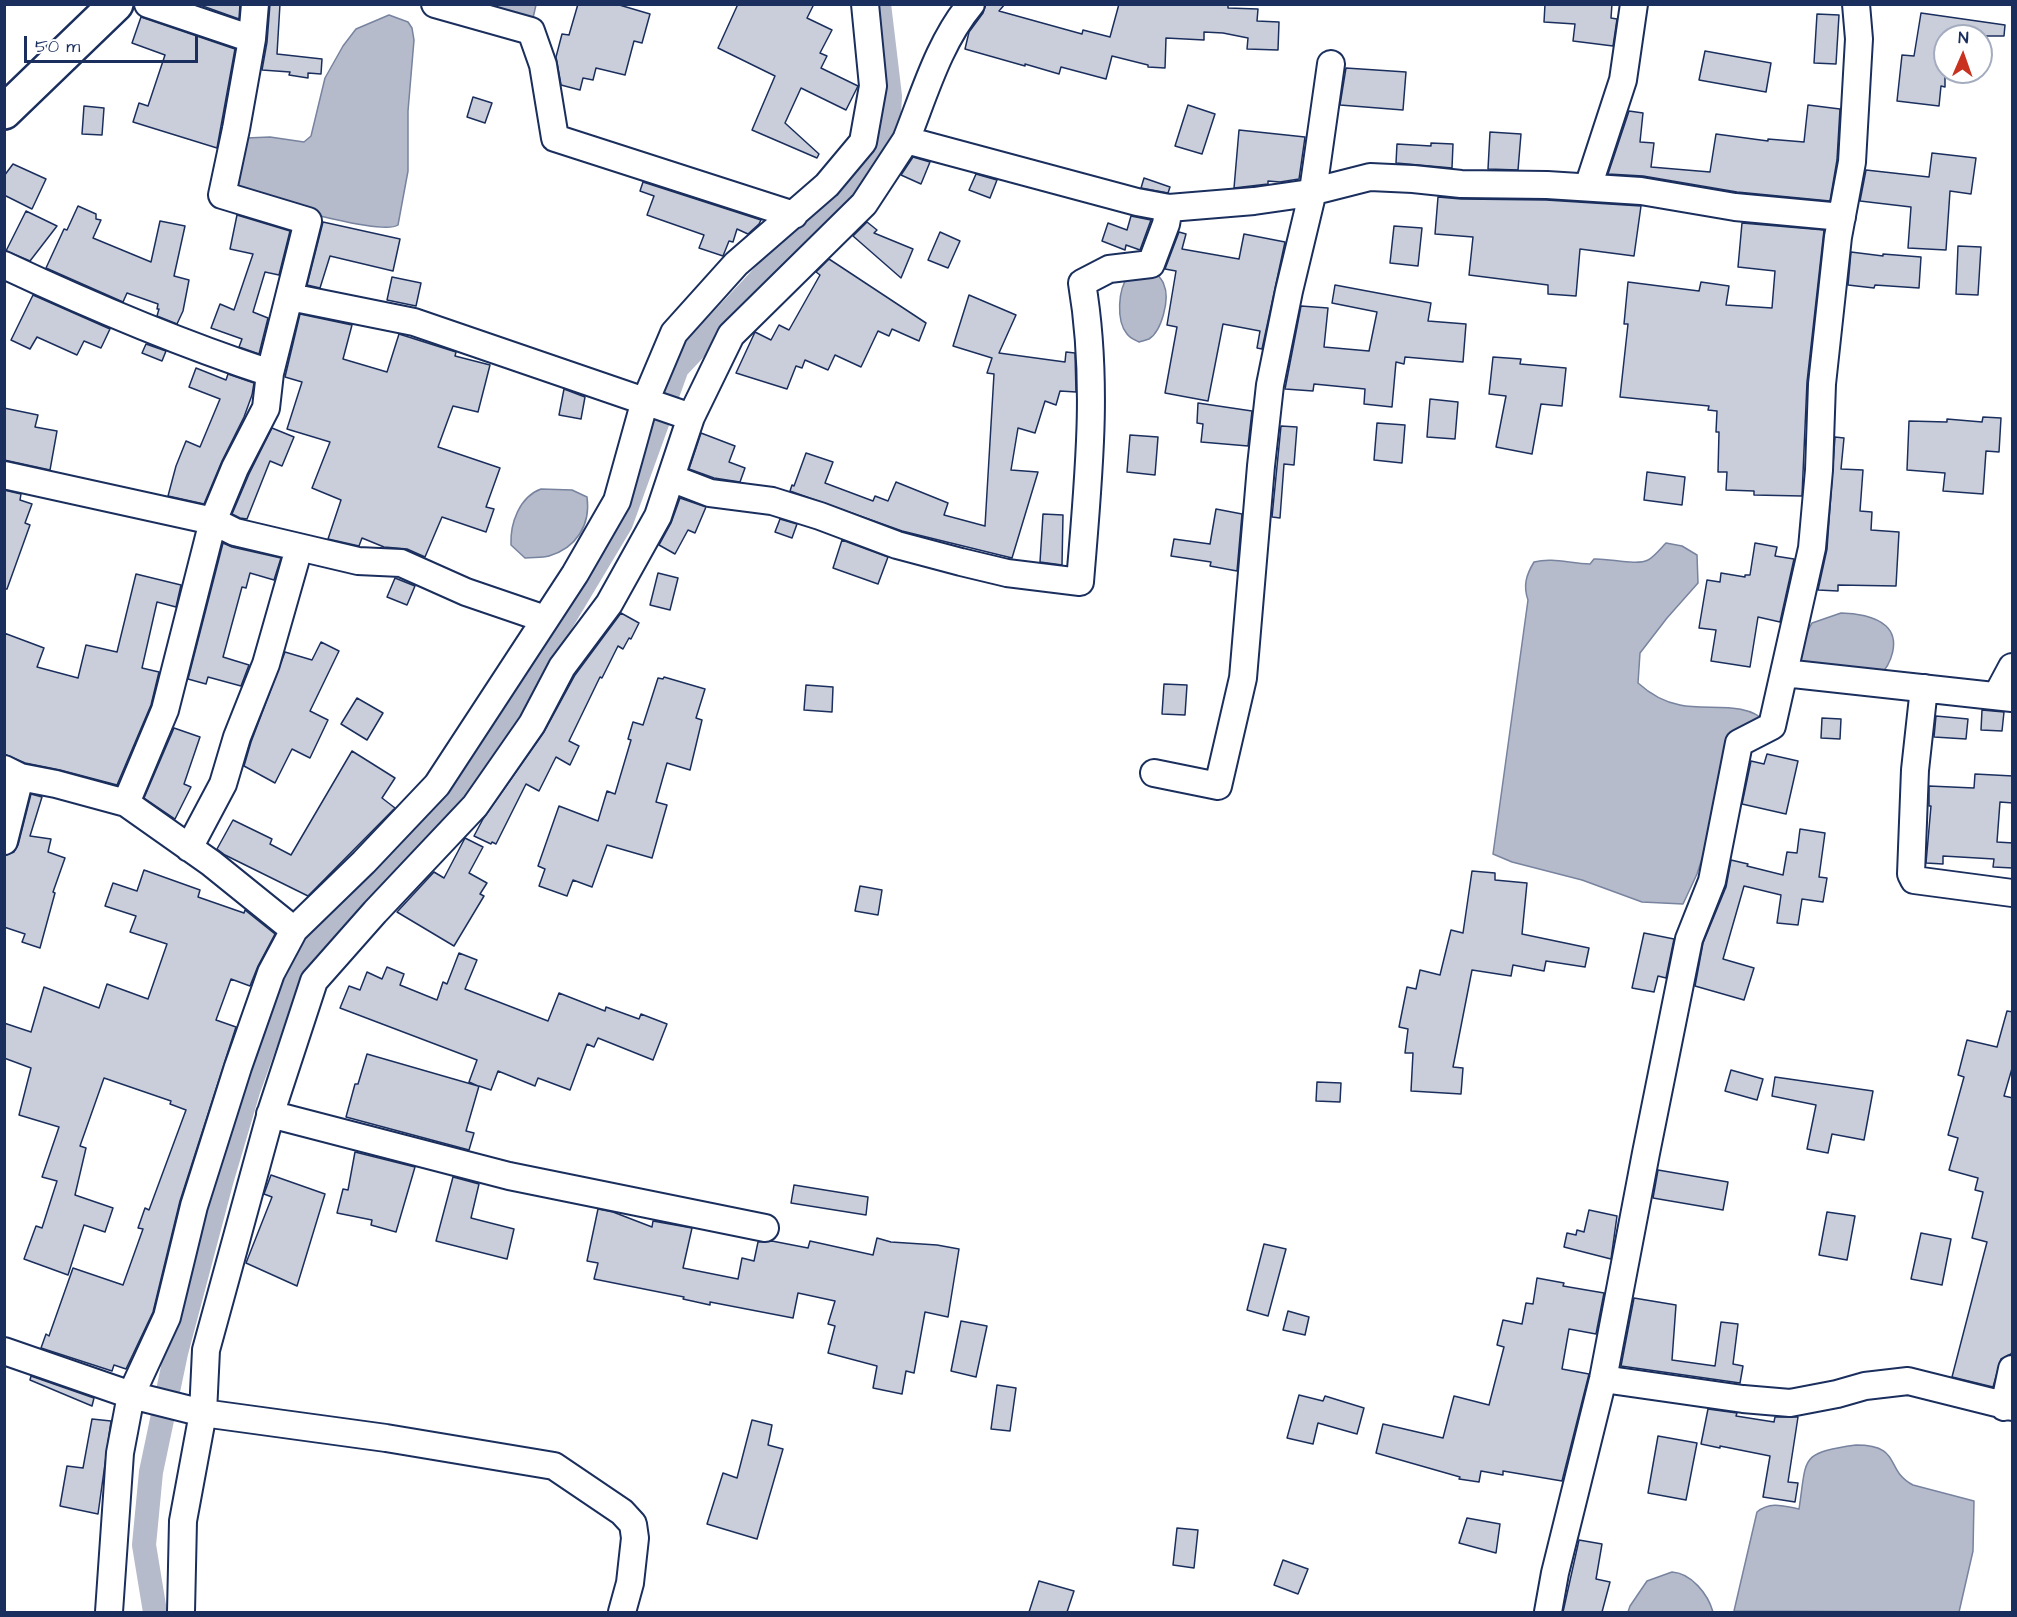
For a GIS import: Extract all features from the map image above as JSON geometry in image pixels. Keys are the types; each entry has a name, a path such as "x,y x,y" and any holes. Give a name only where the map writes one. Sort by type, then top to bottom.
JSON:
{"main road":[{"path":"4,112 116,4"}],"street":[{"path":"148,4 252,39"},
{"path":"126,803 165,710 213,521 235,468 266,408 270,373 308,221 222,195 252,39 255,4"},
{"path":"435,4 531,31 543,65 555,138 794,214"},
{"path":"109,1612 120,1453 131,1395 167,1317 194,1206 238,1067 271,973 294,930 364,862 437,785 575,574 617,501 645,401 674,333 736,264 827,185 863,141 873,87 865,4"},
{"path":"180,1612 183,1521 203,1413 206,1350 270,1114 314,981 375,912 475,806 532,724 562,667 609,603 658,516 691,417 731,335 864,204 906,140 958,20 971,4"},
{"path":"1588,187 1623,80 1634,4"},
{"path":"1548,1612 1555,1573 1603,1379 1689,939 1712,881 1739,743 1772,726 1812,548 1819,470 1822,384 1842,217 1853,151 1859,39 1856,4"},
{"path":"1154,773 1218,786 1243,678 1270,385 1313,191 1331,64"},
{"path":"906,140 1137,202 1169,208 1254,201 1313,191 1370,177 1461,184 1547,185 1641,191 1736,207 1842,217"},
{"path":"671,478 710,493 772,501 897,545 961,562 1007,573 1080,582 1092,436 1091,361 1082,283 1109,269 1151,264 1166,224 1169,208"},
{"path":"4,265 74,298 209,352 270,373"},
{"path":"290,297 414,322 691,417"},
{"path":"4,475 213,521 235,532 298,548 358,561 401,563 466,592 545,619"},
{"path":"189,848 223,784 237,737 266,664 298,548"},
{"path":"1784,673 2005,696 2013,667"},
{"path":"1924,688 1915,770 1911,874 1914,880 2013,893"},
{"path":"4,841 10,775 56,784 126,803 189,848 294,930"},
{"path":"270,1114 509,1176 765,1228"},
{"path":"4,1352 131,1395 203,1413 386,1438 554,1466 622,1512 633,1524 635,1538 630,1583 622,1612"},
{"path":"1603,1379 1743,1399 1790,1403 1865,1386 1908,1381 2008,1407 2013,1369"}],"water":[{"path":"536,4 533,18 491,5"},
{"path":"389,15 408,22 412,28 414,40 408,111 408,171 398,225 368,226 229,191 246,138 270,137 304,142 311,136 325,78 343,46 356,29"},
{"path":"1156,273 1166,291 1164,314 1154,335 1139,342 1128,335 1123,328 1120,297 1128,277"},
{"path":"541,489 572,490 587,497 587,517 580,534 567,547 549,556 525,558 511,545 514,520 527,498"},
{"path":"1666,543 1682,546 1697,555 1698,583 1640,653 1638,683 1657,697 1674,704 1748,711 1766,722 1719,806 1697,874 1683,904 1642,902 1582,880 1512,862 1493,854 1528,600 1526,581 1531,567 1534,562 1548,560 1590,564 1594,559 1643,562 1653,557"},
{"path":"1841,613 1871,617 1886,626 1890,632 1893,638 1893,652 1887,666 1879,676 1792,669 1812,623"},
{"path":"1856,1445 1881,1449 1891,1459 1904,1479 1913,1485 1974,1501 1973,1551 1959,1612 1734,1611 1757,1512 1772,1505 1799,1509 1803,1478 1809,1460 1824,1451"},
{"path":"1672,1572 1692,1580 1707,1598 1713,1612 1628,1612 1647,1581"}],"building":[{"path":"197,4 240,4 239,19"},
{"path":"270,4 280,4 277,54 322,59 321,74 308,73 308,78 289,75 290,72 262,70"},
{"path":"578,4 616,4 650,14 642,43 634,41 625,75 596,68 593,80 583,78 580,90 561,85 556,57 562,34 569,35"},
{"path":"738,4 814,4 807,18 832,30 820,53 827,56 821,68 858,86 846,110 801,88 785,123 819,154 817,158 752,130 775,76 718,48"},
{"path":"986,4 1005,4 999,11 1082,34 1083,30 1110,37 1119,4 1228,4 1228,8 1258,9 1257,21 1279,22 1278,50 1247,49 1248,38 1204,32 1204,40 1166,38 1165,68 1148,67 1148,65 1112,56 1106,79 1061,67 1059,74 965,49 969,32 983,13"},
{"path":"1545,4 1612,4 1611,18 1617,19 1613,46 1573,41 1575,24 1544,22"},
{"path":"1921,13 2005,25 2004,36 1993,36 1993,24 1933,24 1933,84 1945,84 1945,87 1941,86 1939,106 1897,101 1902,55 1914,56"},
{"path":"1817,14 1839,15 1836,64 1814,63"},
{"path":"141,17 235,49 217,148 133,122 139,103 148,106 165,55 132,43"},
{"path":"1705,51 1771,63 1766,92 1699,80"},
{"path":"1346,68 1406,72 1403,110 1340,105"},
{"path":"473,97 492,103 485,123 467,117"},
{"path":"1188,105 1215,114 1202,154 1175,146"},
{"path":"1808,105 1840,109 1837,160 1830,201 1737,192 1643,176 1608,174 1629,111 1643,113 1640,142 1654,143 1651,167 1710,172 1716,134 1768,141 1768,139 1804,142"},
{"path":"84,106 104,108 102,135 82,134"},
{"path":"1239,130 1305,137 1299,179 1268,181 1268,184 1234,188"},
{"path":"1490,132 1521,134 1518,170 1488,169"},
{"path":"1431,143 1453,144 1452,168 1396,163 1397,144 1431,146"},
{"path":"1932,153 1976,158 1971,194 1950,191 1946,250 1908,248 1911,207 1860,201 1866,170 1929,177"},
{"path":"913,157 930,162 921,184 901,175"},
{"path":"13,164 46,179 32,209 4,195 4,176"},
{"path":"976,174 997,180 990,198 969,190"},
{"path":"1144,178 1170,187 1168,193 1141,188"},
{"path":"643,182 761,220 748,234 737,229 733,242 729,241 723,256 699,248 704,235 647,215 654,196 640,191"},
{"path":"1438,197 1641,206 1634,256 1580,249 1576,296 1548,294 1548,285 1469,275 1473,237 1435,234"},
{"path":"78,206 96,214 96,219 101,220 93,238 151,262 160,221 185,226 174,276 189,280 183,311 177,324 157,316 158,304 127,293 123,302 46,268 64,229 67,230"},
{"path":"26,211 57,226 30,261 6,251"},
{"path":"237,215 290,231 279,275 265,272 253,312 268,318 259,354 239,347 242,339 211,328 220,304 234,310 253,254 230,249"},
{"path":"1131,216 1151,220 1140,250 1126,245 1125,250 1102,241 1108,223 1127,230"},
{"path":"323,222 400,239 393,271 330,256 320,288 307,285"},
{"path":"867,222 877,230 874,233 913,249 901,278 853,236"},
{"path":"1742,223 1824,230 1807,382 1802,496 1754,495 1754,491 1726,490 1727,472 1718,472 1717,411 1708,410 1709,406 1620,397 1628,324 1624,324 1628,282 1699,291 1701,282 1729,286 1726,305 1772,308 1775,271 1738,267"},
{"path":"1394,226 1422,228 1418,266 1390,263"},
{"path":"940,232 960,241 948,268 928,260"},
{"path":"1179,232 1186,234 1182,249 1239,259 1244,234 1285,242 1262,349 1257,348 1260,331 1223,324 1208,401 1165,393 1177,327 1167,325 1176,271 1165,269"},
{"path":"1958,246 1981,247 1978,295 1956,294"},
{"path":"1851,252 1921,257 1919,288 1875,285 1874,288 1848,285"},
{"path":"829,259 926,323 919,341 892,329 889,336 878,331 861,367 835,355 828,370 805,360 802,368 796,366 787,389 736,373 755,332 771,340 779,325 789,330 820,275 816,272"},
{"path":"392,277 421,283 416,306 387,300"},
{"path":"1335,285 1431,303 1428,321 1466,324 1463,362 1405,357 1404,364 1396,362 1392,407 1364,404 1365,389 1314,384 1313,391 1285,389 1301,306 1328,308 1324,347 1369,351 1377,312 1332,303"},
{"path":"33,295 110,329 101,348 84,341 77,355 37,337 30,349 11,340"},
{"path":"969,295 1016,315 999,353 1065,362 1066,352 1075,353 1076,392 1060,391 1056,405 1045,401 1035,433 1018,428 1011,470 1038,472 1012,558 902,531 790,491 806,453 833,462 825,483 873,501 875,496 888,501 896,482 948,503 944,515 985,526 994,374 987,373 992,358 953,346"},
{"path":"300,314 352,325 343,359 387,372 399,334 456,352 455,356 490,365 478,412 453,406 438,447 500,468 486,507 494,509 486,532 442,517 425,557 407,549 384,547 362,538 359,546 328,539 341,500 312,488 330,442 287,429 302,382 285,377"},
{"path":"146,344 166,351 162,361 142,353"},
{"path":"1493,357 1521,359 1520,364 1566,368 1562,406 1541,404 1532,454 1496,447 1506,396 1489,394"},
{"path":"196,368 226,380 228,374 254,383 244,417 204,504 168,496 186,441 200,447 220,399 189,387"},
{"path":"564,389 585,397 581,419 559,415"},
{"path":"1430,399 1458,402 1455,439 1427,437"},
{"path":"1198,403 1252,411 1248,446 1201,442 1203,424 1197,423"},
{"path":"4,408 38,415 35,427 57,431 50,470 4,460"},
{"path":"1983,417 2001,418 1999,452 1986,451 1983,494 1943,491 1945,473 1907,470 1909,421 1947,422 1947,419 1982,422"},
{"path":"1377,423 1405,425 1402,463 1374,460"},
{"path":"1281,426 1297,427 1294,465 1284,464 1280,518 1272,517"},
{"path":"272,428 294,437 282,466 270,461 247,519 240,518 232,514"},
{"path":"701,433 735,446 729,462 745,468 740,482 714,478 689,469"},
{"path":"1130,435 1158,437 1155,475 1127,472"},
{"path":"1835,437 1844,438 1841,469 1863,470 1860,511 1872,512 1871,530 1899,532 1896,586 1838,585 1838,591 1818,590 1827,549"},
{"path":"1647,472 1685,477 1682,505 1644,500"},
{"path":"4,490 21,494 20,500 32,504 25,523 30,525 7,589 4,589"},
{"path":"680,498 706,507 695,533 688,530 675,554 659,545 671,523"},
{"path":"1216,509 1242,514 1237,571 1210,566 1211,562 1171,556 1174,539 1210,544"},
{"path":"1043,514 1063,515 1062,565 1040,562"},
{"path":"780,519 797,524 792,538 775,532"},
{"path":"842,540 888,557 878,584 833,568"},
{"path":"223,543 281,558 274,580 250,573 246,588 242,587 223,657 249,665 241,686 208,677 206,684 188,679"},
{"path":"1755,543 1777,547 1775,556 1794,559 1780,622 1758,617 1750,667 1711,661 1716,630 1699,628 1707,580 1720,582 1721,573 1745,577 1745,575 1750,575"},
{"path":"658,573 678,578 670,610 650,605"},
{"path":"136,574 181,585 176,607 157,602 142,668 159,672 151,705 117,785 25,763 4,754 4,633 44,648 37,667 78,678 86,645 117,652"},
{"path":"395,578 415,586 407,605 387,597"},
{"path":"621,613 639,623 623,649 618,646 602,678 600,677 569,741 579,746 570,765 556,757 539,791 526,784 496,844 474,836 483,819 544,732 575,675"},
{"path":"321,642 339,651 310,711 328,720 310,758 292,749 275,783 244,766 251,742 285,652 312,660"},
{"path":"664,677 705,689 696,718 702,720 690,770 667,763 656,802 667,805 652,858 607,845 592,887 573,880 567,896 539,886 545,869 538,866 559,806 598,821 607,791 615,794 631,740 628,739 633,722 643,725 658,678 663,679"},
{"path":"1164,684 1187,685 1185,715 1162,714"},
{"path":"806,685 833,687 832,712 804,710"},
{"path":"357,698 383,713 367,740 341,724"},
{"path":"1982,710 2004,712 2002,731 1981,730"},
{"path":"1936,716 1968,719 1966,739 1934,737"},
{"path":"1822,718 1841,719 1840,739 1821,738"},
{"path":"174,728 200,737 184,784 191,787 175,819 144,798"},
{"path":"352,751 395,778 382,798 395,808 308,896 217,849 233,820 272,839 270,844 291,855"},
{"path":"1767,754 1798,761 1786,814 1742,804 1751,761 1764,764"},
{"path":"1975,774 2013,776 2013,803 2000,802 1997,842 2013,843 2013,868 1993,867 1994,859 1943,856 1943,864 1926,863 1931,806 1929,806 1929,786 1974,788"},
{"path":"31,794 42,797 30,836 51,839 48,852 65,858 53,892 55,893 40,948 22,942 25,934 4,927 4,856 14,852 18,845"},
{"path":"1800,829 1825,833 1819,877 1827,878 1823,902 1802,899 1798,925 1777,923 1781,895 1744,886 1723,959 1754,968 1744,1000 1695,986 1703,943 1726,887 1731,860 1783,875 1787,852 1797,853"},
{"path":"465,838 483,847 469,873 487,883 480,894 484,896 454,946 397,912 434,872 444,878"},
{"path":"144,870 200,890 198,897 244,913 245,910 275,934 250,986 231,979 216,1020 236,1027 180,1201 153,1312 126,1369 114,1365 112,1371 41,1348 46,1334 49,1336 73,1268 123,1285 143,1229 138,1228 145,1208 149,1210 186,1110 170,1104 171,1101 104,1078 80,1146 86,1148 75,1195 113,1208 105,1232 84,1225 68,1275 24,1259 36,1226 42,1228 57,1181 42,1177 59,1127 19,1115 31,1068 4,1058 4,1023 31,1032 44,987 99,1008 107,984 148,999 167,944 130,932 136,916 105,906 113,883 137,891"},
{"path":"1472,871 1495,873 1495,880 1527,883 1522,934 1589,948 1585,967 1546,961 1544,971 1513,965 1511,976 1472,970 1453,1067 1463,1068 1461,1094 1411,1091 1413,1053 1405,1053 1408,1029 1399,1027 1407,987 1416,989 1420,970 1440,975 1451,930 1463,933"},
{"path":"860,886 882,890 878,915 855,911"},
{"path":"1644,933 1674,939 1666,978 1658,976 1654,992 1632,988"},
{"path":"459,953 477,960 465,989 548,1021 559,993 605,1011 606,1007 639,1019 641,1014 667,1024 653,1060 598,1038 594,1047 587,1044 570,1090 538,1078 535,1086 498,1071 491,1090 479,1086 466,1131 474,1133 469,1150 346,1117 355,1084 358,1084 367,1054 478,1086 469,1082 477,1060 340,1008 349,986 360,990 367,972 382,979 387,967 404,974 400,985 437,1000 443,982 447,984"},
{"path":"2007,1011 2013,1012 2013,1065 2004,1096 2013,1098 2013,1350 2011,1354 2001,1359 1993,1387 1952,1377 1987,1242 1972,1238 1983,1192 1975,1190 1978,1178 1949,1170 1958,1138 1948,1135 1964,1077 1958,1075 1967,1040 1997,1047"},
{"path":"1731,1070 1763,1079 1757,1100 1725,1091"},
{"path":"1775,1077 1873,1091 1864,1140 1832,1134 1828,1153 1807,1149 1816,1105 1772,1096"},
{"path":"1317,1082 1341,1083 1340,1102 1316,1101"},
{"path":"355,1152 415,1167 396,1232 371,1225 372,1220 337,1213 343,1189 348,1190"},
{"path":"1658,1170 1728,1182 1723,1210 1653,1198"},
{"path":"271,1175 325,1194 297,1286 246,1263 272,1197 264,1194"},
{"path":"453,1177 479,1184 471,1218 514,1229 507,1259 436,1241"},
{"path":"794,1185 868,1197 866,1215 791,1203"},
{"path":"598,1209 613,1212 652,1227 653,1221 692,1228 683,1268 738,1279 742,1258 754,1261 758,1242 772,1241 808,1248 810,1241 873,1255 877,1238 891,1242 959,1249 948,1317 925,1312 914,1373 906,1371 902,1394 873,1388 877,1366 828,1353 835,1326 828,1324 835,1301 798,1293 793,1318 710,1302 710,1305 683,1299 684,1297 594,1279 598,1263 587,1261"},
{"path":"1589,1210 1617,1216 1611,1259 1564,1247 1567,1233 1576,1235 1577,1230 1584,1232"},
{"path":"1827,1212 1855,1216 1847,1260 1819,1255"},
{"path":"1921,1233 1951,1239 1942,1285 1911,1279"},
{"path":"1264,1244 1286,1249 1268,1316 1247,1310"},
{"path":"1537,1278 1564,1283 1563,1286 1604,1293 1596,1334 1569,1329 1562,1369 1589,1374 1562,1481 1503,1471 1503,1475 1481,1471 1479,1482 1459,1479 1460,1477 1376,1453 1383,1424 1443,1438 1454,1396 1489,1405 1504,1347 1497,1345 1503,1320 1522,1324 1526,1303 1533,1304"},
{"path":"1634,1298 1676,1305 1672,1360 1715,1366 1721,1322 1738,1324 1733,1364 1743,1366 1740,1383 1621,1366"},
{"path":"1288,1311 1309,1317 1305,1335 1283,1330"},
{"path":"961,1321 987,1326 976,1377 951,1371"},
{"path":"31,1376 94,1398 92,1406 30,1380"},
{"path":"997,1385 1016,1388 1010,1431 991,1429"},
{"path":"1299,1395 1323,1401 1325,1396 1364,1408 1357,1434 1318,1423 1313,1444 1287,1438"},
{"path":"1708,1409 1774,1422 1775,1417 1798,1417 1788,1482 1798,1483 1795,1502 1763,1497 1770,1456 1701,1444"},
{"path":"92,1419 111,1421 98,1514 60,1506 67,1466 83,1468"},
{"path":"752,1420 772,1425 768,1445 783,1449 757,1539 707,1524 723,1473 737,1478"},
{"path":"1658,1436 1697,1443 1686,1500 1648,1493"},
{"path":"1467,1518 1500,1524 1496,1553 1459,1543"},
{"path":"1177,1528 1198,1530 1194,1568 1173,1565"},
{"path":"1579,1540 1602,1544 1596,1579 1610,1582 1602,1612 1563,1612"},
{"path":"1283,1560 1308,1569 1298,1594 1274,1585"},
{"path":"1039,1581 1074,1591 1067,1612 1029,1612"}],"waterway":[{"path":"155,1612 144,1545 151,1472 176,1353 248,1091 292,969 456,799 621,523 677,368 875,157 888,134 890,96 879,4"}]}
